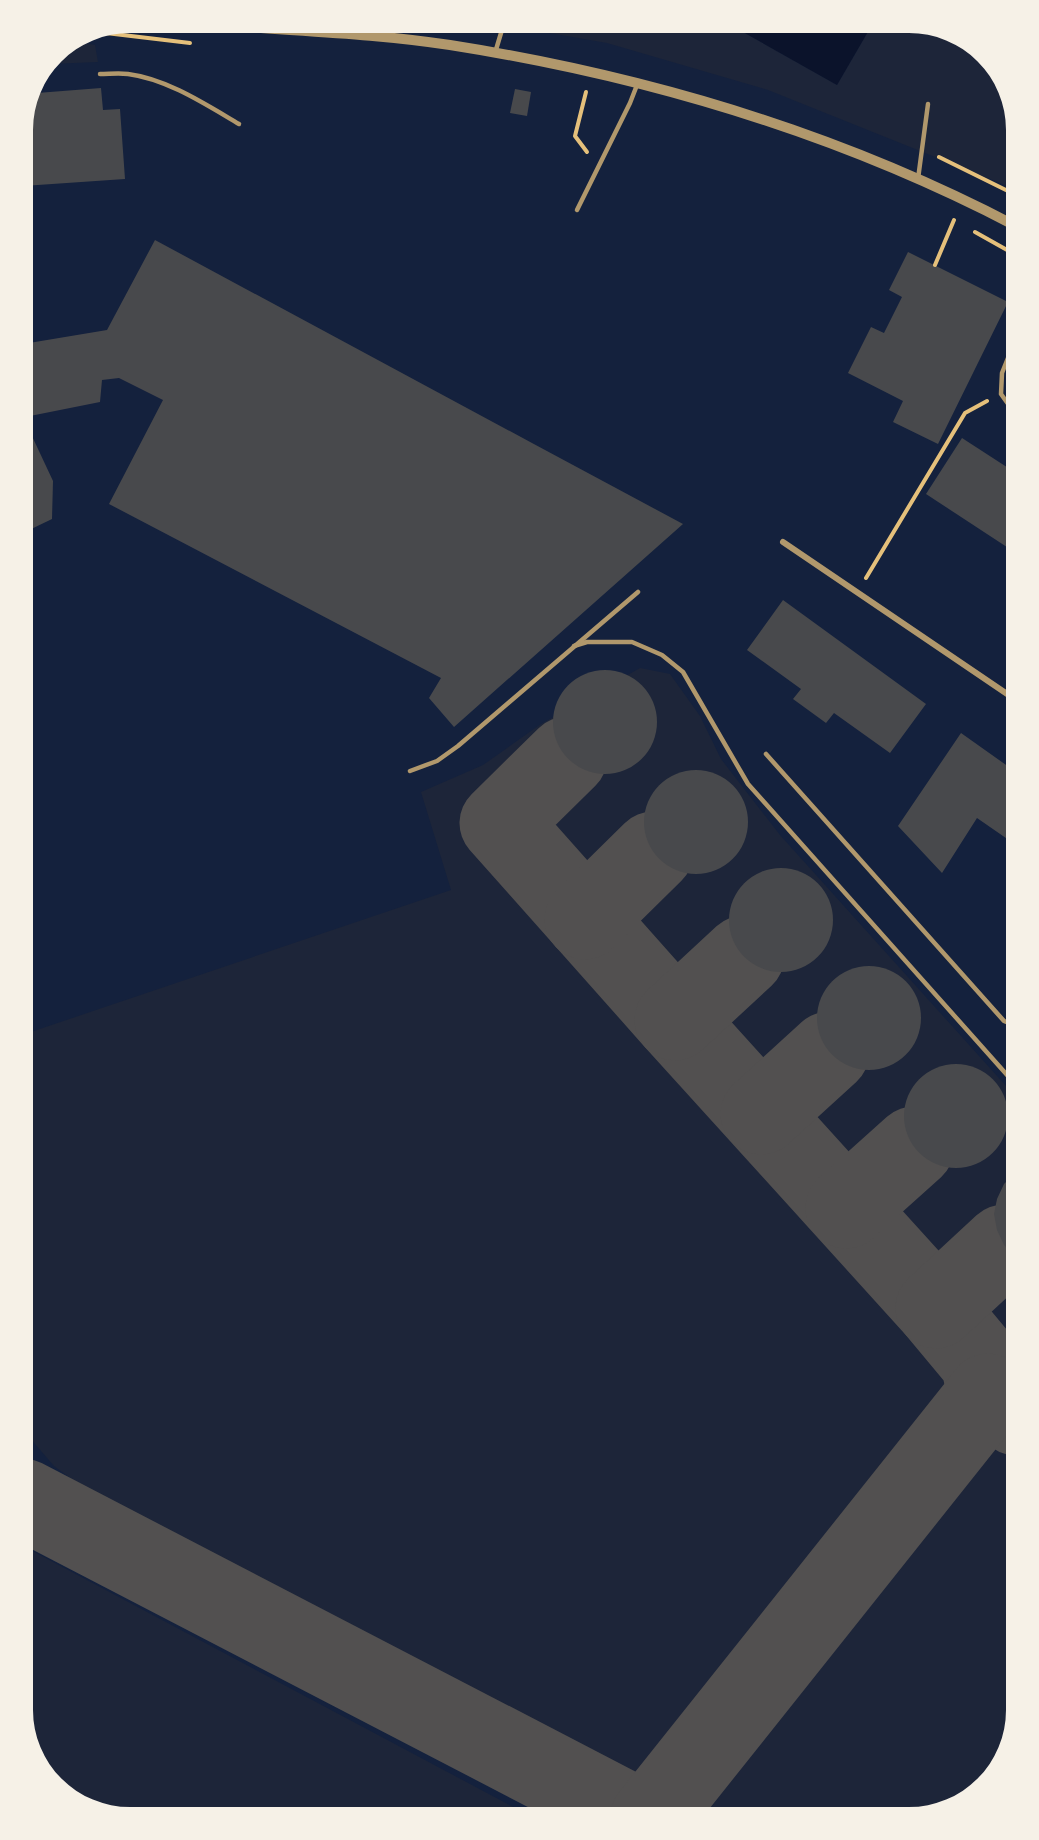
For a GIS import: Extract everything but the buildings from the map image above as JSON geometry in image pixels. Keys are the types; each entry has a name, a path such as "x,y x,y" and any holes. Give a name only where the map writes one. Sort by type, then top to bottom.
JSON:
{"street":[{"path":"339,33 449,45 495,53 638,83 738,111 872,158 1006,221"},
{"path":"783,542 1006,693"}],"lane":[{"path":"495,53 501,33"},
{"path":"100,74 128,74 148,79 172,88 239,124"},
{"path":"577,210 630,104 638,83"},
{"path":"918,179 928,104"},
{"path":"1006,364 1002,373 1001,394 1006,401"},
{"path":"410,771 437,761 458,746 638,592"},
{"path":"574,646 587,642 632,642 662,655 682,672 748,783 1006,1073"},
{"path":"766,754 1006,1022"}],"path":[{"path":"116,35 199,44"},
{"path":"587,161 588,153 575,136 586,92 591,93"},
{"path":"945,216 964,226"},
{"path":"935,265 954,220"},
{"path":"975,232 1006,249"},
{"path":"857,594 965,412 1001,394"}],"shaded area":[{"path":"550,33 745,33 837,85 867,33 915,33 940,38 963,49 973,57 990,76 996,87 1004,111 1006,130 1006,186 768,90 607,43"},
{"path":"745,33 867,33 837,85"},
{"path":"87,44 95,45 98,62 60,64"},
{"path":"640,668 670,674 700,716 721,759 780,835 1006,1086 1005,1722 996,1753 982,1774 963,1791 940,1802 909,1807 692,1807 77,1483 54,1466 33,1442 33,1031 451,890 421,792 483,765 541,724"},
{"path":"33,1551 513,1807 124,1807 87,1797 66,1783 49,1764 35,1729"}],"taxiway":[{"path":"567,757 500,823 936,1308 981,1362 988,1394 999,1397 1006,1404"},
{"path":"585,919 653,852"},
{"path":"675,1020 744,956"},
{"path":"761,1114 829,1052"},
{"path":"846,1208 914,1147"},
{"path":"936,1308 1004,1245"},
{"path":"659,1807 988,1394"},
{"path":"33,1504 616,1807"}]}
